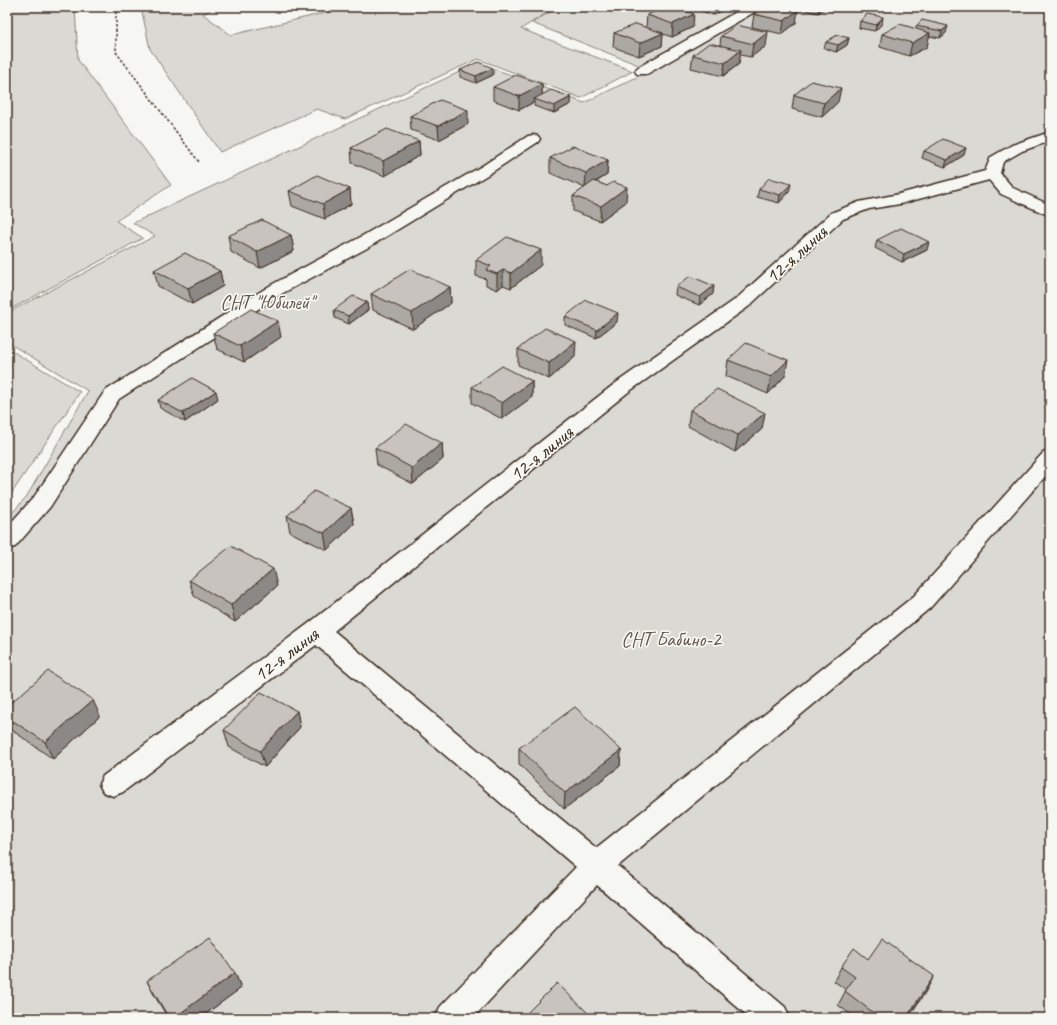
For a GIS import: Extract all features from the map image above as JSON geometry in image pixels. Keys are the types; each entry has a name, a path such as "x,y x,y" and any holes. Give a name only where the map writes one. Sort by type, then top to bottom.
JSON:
{"street":[{"path":"642,71 754,7"},
{"path":"1050,136 1016,148 996,160 992,174 1007,191 1050,211"},
{"path":"7,541 42,502 112,394 277,289 363,243 533,139"},
{"name":"12-я линия","path":"113,784 317,631 620,389 742,303 837,216 864,205 900,199 992,174"},
{"path":"451,1018 596,866 922,602 1050,458"},
{"path":"317,631 774,1018"}],"path":[{"path":"116,7 116,52 199,162"}],"green space":[{"path":"7,7 75,7 78,60 171,185 116,221 143,238 7,311"},
{"path":"141,7 216,7 203,14 231,35 350,7 556,7 521,29 633,71 581,98 478,59 345,119 317,109 220,152 150,49"},
{"name":"СНТ Бабино-2","path":"558,7 1050,7 1050,1018 7,1018 7,519 27,496 88,391 7,342 7,313 155,236 133,223 479,63 584,103 651,70 532,23"},
{"path":"7,348 80,392 7,500"}],"building":[{"path":"665,7 672,7 694,14 673,24 647,15"},
{"path":"762,7 786,7 798,10 784,21 754,14"},
{"path":"867,14 883,17 876,25 860,21"},
{"path":"922,20 948,26 942,31 916,26"},
{"path":"636,24 663,33 640,43 614,33"},
{"path":"900,24 930,33 912,43 882,34"},
{"path":"736,25 768,32 753,44 721,36"},
{"path":"837,35 849,38 838,45 826,42"},
{"path":"709,43 741,50 725,63 693,55"},
{"path":"478,62 493,68 476,76 460,70"},
{"path":"516,75 542,84 519,96 493,87"},
{"path":"811,81 841,88 824,103 794,95"},
{"path":"551,90 571,97 554,106 534,99"},
{"path":"440,100 468,110 438,126 410,116"},
{"path":"387,129 419,141 383,161 351,148"},
{"path":"943,139 966,148 947,160 924,151"},
{"path":"573,146 608,160 586,173 550,158"},
{"path":"317,175 350,189 323,204 289,191"},
{"path":"769,178 791,184 780,195 759,189"},
{"path":"594,181 607,186 613,182 627,187 601,206 573,196"},
{"path":"262,220 291,235 257,252 228,236"},
{"path":"901,228 929,242 904,254 877,240"},
{"path":"507,237 541,250 511,273 503,270 497,274 486,270 491,266 476,260"},
{"path":"185,253 220,271 188,288 154,270"},
{"path":"410,269 450,287 412,313 371,294"},
{"path":"690,276 714,286 700,297 676,287"},
{"path":"353,296 367,302 348,316 334,310"},
{"path":"586,300 618,313 597,330 565,317"},
{"path":"251,309 278,321 240,346 213,333"},
{"path":"545,328 576,341 549,363 518,349"},
{"path":"746,343 788,360 771,377 728,360"},
{"path":"502,366 532,381 502,403 472,387"},
{"path":"192,378 216,391 183,413 158,400"},
{"path":"717,389 765,413 738,435 690,410"},
{"path":"406,424 442,443 412,468 375,448"},
{"path":"314,491 351,508 324,533 287,516"},
{"path":"231,546 273,569 231,605 189,580"},
{"path":"48,671 93,700 45,742 7,717 7,706"},
{"path":"261,692 297,711 260,751 224,730"},
{"path":"575,707 621,750 565,793 519,748"},
{"path":"210,937 235,973 174,1018 169,1018 147,981"},
{"path":"882,939 934,976 906,1018 880,1018 845,991 855,977 841,967 854,948 868,959"},
{"path":"557,983 593,1018 522,1018"}],"park label":[{"name":"СНТ \"Юбилей\"","path":"267,302"}]}
